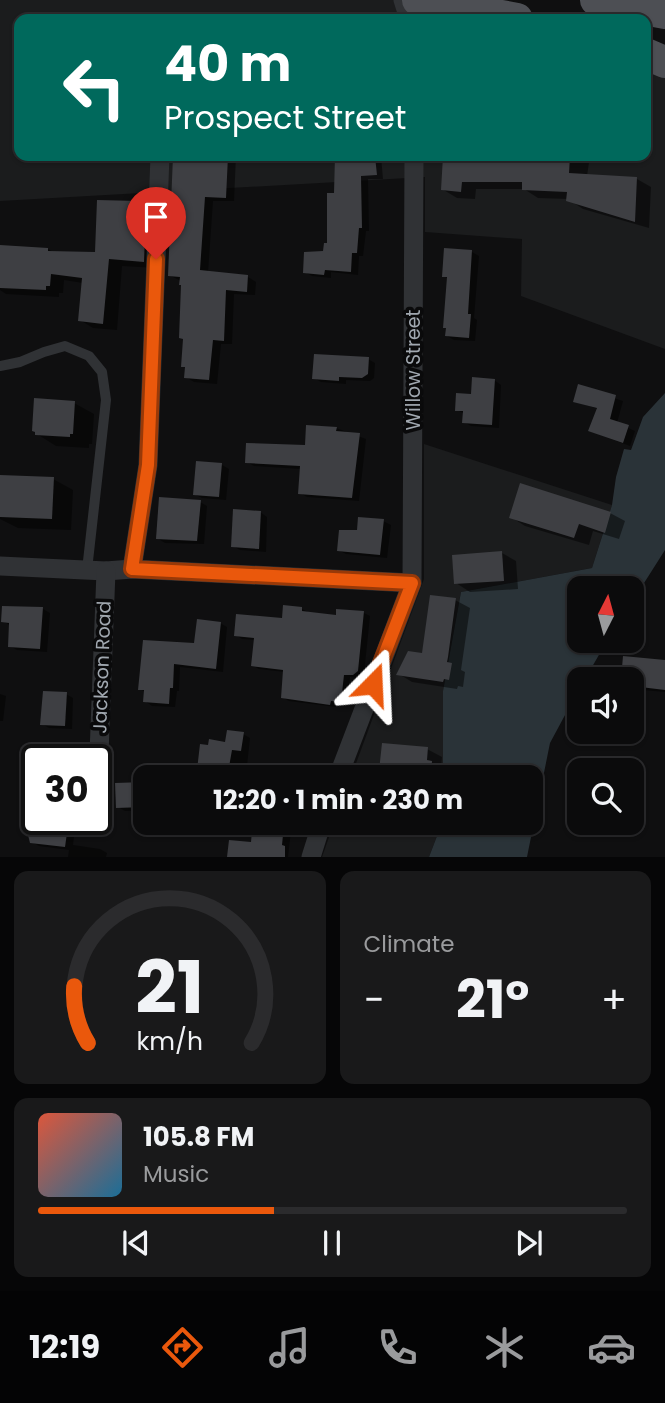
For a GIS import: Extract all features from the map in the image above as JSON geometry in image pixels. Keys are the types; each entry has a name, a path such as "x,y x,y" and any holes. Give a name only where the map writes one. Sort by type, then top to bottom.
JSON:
{"main road":[{"path":"418,0 491,14"},
{"path":"596,0 665,13"}],"street":[{"path":"132,569 148,465 160,161"},
{"name":"Willow Street","path":"412,583 414,161"},
{"path":"0,566 132,569 412,583 343,765"},
{"name":"Jackson Road","path":"96,570 97,744"},
{"path":"311,857 318,835"}],"lane":[{"path":"0,366 65,346 89,356 102,372 106,400 96,570"}],"shaded area":[{"path":"0,0 426,0 468,14 14,14 14,161 651,161 651,65 665,71 665,349 521,296 522,239 425,232 425,177 0,201"},
{"path":"665,393 665,550 644,583 644,576 567,576 567,653 600,653 592,667 567,667 567,711 550,743 543,778 543,765 443,765 443,691 461,592 592,568 612,505 624,449 631,450 643,417"},
{"path":"424,444 612,505 592,568 461,592 443,691 443,765 355,765 424,579"},
{"path":"330,835 437,835 429,857 322,857"},
{"path":"437,835 531,835 527,857 429,857"}],"building":[{"path":"173,161 228,161 226,198 205,197 200,270 248,275 247,292 226,290 224,341 213,340 209,380 184,378 185,367 181,367 183,339 179,338 180,277 168,276"},
{"path":"335,161 376,161 377,175 361,176 362,228 359,228 357,253 352,253 351,272 325,270 324,275 303,273 304,252 323,251 324,243 327,243 327,193 334,193"},
{"path":"443,161 570,161 569,173 637,177 635,222 566,201 567,192 522,190 522,182 462,182 461,192 441,190"},
{"path":"97,200 138,201 137,207 146,208 144,262 109,259 103,324 78,321 82,278 51,274 50,286 46,286 46,290 0,288 0,245 48,248 48,251 95,252"},
{"path":"444,248 472,250 469,338 445,336 446,328 443,328 447,277 442,277"},
{"path":"314,354 369,357 368,374 362,378 339,377 339,381 312,379"},
{"path":"472,377 495,379 492,425 462,423 463,411 455,411 456,393 471,394"},
{"path":"578,384 616,395 610,419 629,425 623,443 588,431 597,408 573,402"},
{"path":"34,398 75,401 73,434 70,434 70,437 35,435 32,431"},
{"path":"306,425 337,427 336,431 360,433 352,498 298,494 300,466 245,463 246,443 305,445"},
{"path":"196,461 222,463 219,497 193,495"},
{"path":"0,475 54,477 52,519 0,517"},
{"path":"520,483 611,512 605,533 579,524 574,538 509,518"},
{"path":"159,497 201,500 197,541 156,539"},
{"path":"233,509 261,511 259,549 231,547"},
{"path":"358,517 384,519 380,555 337,551 339,530 357,530"},
{"path":"502,551 504,581 454,584 452,555"},
{"path":"430,595 456,598 447,662 452,663 449,680 444,679 443,682 396,675 408,651 422,653"},
{"path":"283,605 302,607 302,611 336,615 336,609 364,611 358,671 353,675 344,675 341,702 331,701 330,705 281,698 283,670 251,666 254,638 234,636 236,614 282,618"},
{"path":"2,606 43,607 40,649 8,647 9,623 1,622"},
{"path":"197,619 221,622 216,669 174,664 169,704 143,702 144,690 138,690 143,640 194,643"},
{"path":"623,656 665,660 665,690 644,687 644,667 622,667"},
{"path":"43,691 67,692 65,726 40,725"},
{"path":"227,730 244,732 241,751 232,750 229,765 198,765 200,744 208,745 209,739 225,742"},
{"path":"382,743 428,747 427,760 432,761 432,765 380,765"},
{"path":"133,782 133,807 116,808 115,783"},
{"path":"28,835 67,835 65,847 30,843"},
{"path":"252,835 283,835 285,857 227,857 229,840 251,842"}],"route":[{"path":"156,259 148,465 132,569 412,583 373,684"}]}
